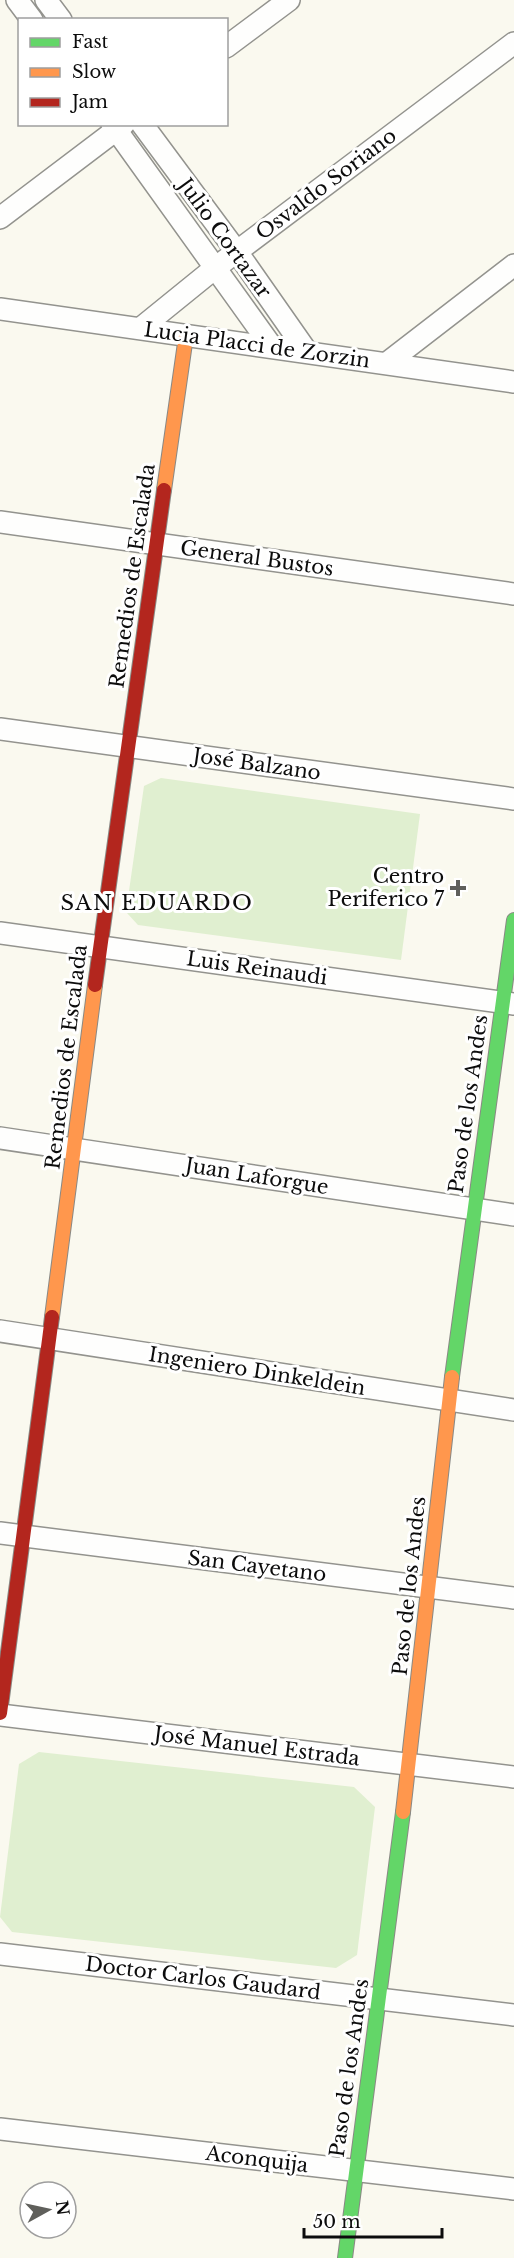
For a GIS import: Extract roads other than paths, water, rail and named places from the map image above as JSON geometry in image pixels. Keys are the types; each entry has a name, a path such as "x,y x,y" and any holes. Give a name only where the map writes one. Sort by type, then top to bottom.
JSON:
{"street":[{"path":"17,0 30,18"},
{"path":"46,0 60,18"},
{"path":"228,46 289,0"},
{"name":"Osvaldo Soriano","path":"141,328 215,268 514,43"},
{"path":"0,218 118,126"},
{"name":"Julio Cortazar","path":"118,126 272,347"},
{"name":"Julio Cortazar","path":"143,126 237,252 307,352"},
{"path":"387,363 514,265"},
{"name":"Lucia Placci de Zorzin","path":"0,309 514,382"},
{"name":"Remedios de Escalada","path":"0,1714 100,946 186,336"},
{"name":"General Bustos","path":"0,522 514,594"},
{"name":"José Balzano","path":"0,729 514,799"},
{"name":"Paso de los Andes","path":"345,2258 409,1764 449,1401 473,1209 508,1003 514,920"},
{"name":"Luis Reinaudi","path":"0,933 508,1003"},
{"name":"Juan Laforgue","path":"0,1138 514,1215"},
{"name":"Ingeniero Dinkeldein","path":"0,1331 514,1410"},
{"name":"San Cayetano","path":"0,1533 514,1598"},
{"name":"José Manuel Estrada","path":"0,1714 514,1777"},
{"name":"Doctor Carlos Gaudard","path":"0,1954 514,2014"},
{"name":"Aconquija","path":"0,2129 514,2189"}],"place":[{"name":"Centro Periferico 7","path":"458,888"}],"district":[{"name":"SAN EDUARDO","path":"157,903"}]}
